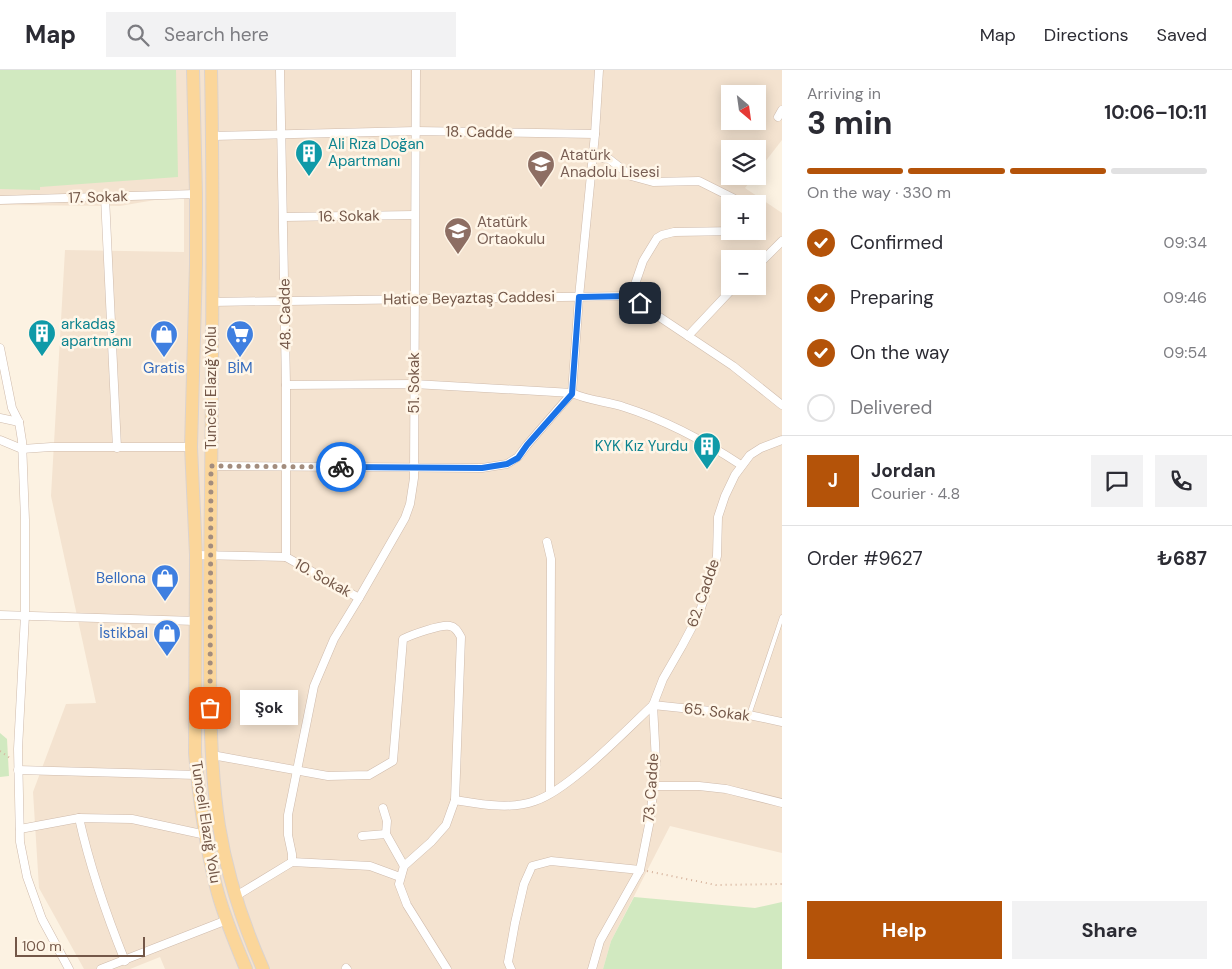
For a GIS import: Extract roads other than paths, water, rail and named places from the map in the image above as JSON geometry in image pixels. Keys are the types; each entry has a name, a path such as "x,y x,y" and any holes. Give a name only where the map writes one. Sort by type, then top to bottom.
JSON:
{"main road":[{"name":"Tunceli Elazığ Yolu","path":"193,70 196,264 190,447 196,555 197,775 216,887 246,969"},
{"name":"Tunceli Elazığ Yolu","path":"211,70 213,136 210,708 212,755 219,827 236,896 263,969"}],"street":[{"name":"48. Cadde","path":"280,70 284,217 286,557"},
{"name":"51. Sokak","path":"292,862 288,835 288,815 314,686 334,639 360,598 405,518 410,504 414,478 416,70"},
{"path":"211,466 482,468 507,464 518,458 527,445 572,394 599,70"},
{"name":"18. Cadde","path":"213,136 416,131 595,134"},
{"path":"592,156 609,159 631,176 653,182 699,180 727,195"},
{"name":"17. Sokak","path":"0,200 196,194"},
{"path":"106,197 117,448"},
{"name":"16. Sokak","path":"284,217 414,215"},
{"path":"721,231 674,232 657,238 643,261 631,296 733,366 782,405"},
{"path":"766,256 782,241"},
{"path":"688,336 727,295"},
{"name":"Hatice Beyaztaş Caddesi","path":"211,302 631,296"},
{"path":"0,348 12,408 19,422 25,520 25,615 18,767 20,829 27,877 42,918 70,969"},
{"path":"286,385 414,384 572,394 585,400 600,400 625,407 656,420 711,445 741,466"},
{"path":"0,418 19,422"},
{"path":"0,440 22,449 51,447 190,447"},
{"name":"62. Cadde","path":"653,705 662,679 699,614 717,556 718,517 725,496 741,466 750,455 761,448 782,440"},
{"path":"547,542 551,569 550,793"},
{"name":"10. Sokak","path":"196,555 286,557 360,598"},
{"path":"0,615 196,621"},
{"path":"212,755 328,776 369,775 393,761 403,639 413,634 449,625 456,629 460,637 455,800 446,825 431,842 404,866 400,878 400,890 406,905 447,969"},
{"path":"455,800 484,804 516,805 535,801 563,786 653,705"},
{"name":"65. Sokak","path":"653,705 749,715 782,722"},
{"name":"73. Cadde","path":"592,969 600,941 640,870 649,826 656,762 653,705"},
{"path":"18,767 197,775"},
{"path":"654,786 699,786 782,803"},
{"path":"383,808 387,821 386,834 404,866"},
{"path":"20,829 78,818 132,818 206,835"},
{"path":"78,818 90,863 125,961"},
{"path":"362,836 386,834"},
{"path":"511,969 508,962 515,923 524,884 532,866 550,861 640,870"},
{"path":"236,896 292,862 370,866 400,878"},
{"path":"101,969 227,920"}],"lane":[{"path":"749,715 782,617"}],"place":[{"name":"Ali Rıza Doğan Apartmanı","path":"309,177"},
{"name":"Atatürk Anadolu Lisesi","path":"541,188"},
{"name":"Atatürk Ortaokulu","path":"458,255"},
{"name":"arkadaş apartmanı","path":"42,357"},
{"name":"Gratis","path":"164,358"},
{"name":"BİM","path":"240,358"},
{"name":"KYK Kız Yurdu","path":"707,470"},
{"name":"Bellona","path":"165,602"},
{"name":"İstikbal","path":"167,657"},
{"name":"Şok","path":"210,708"}]}
